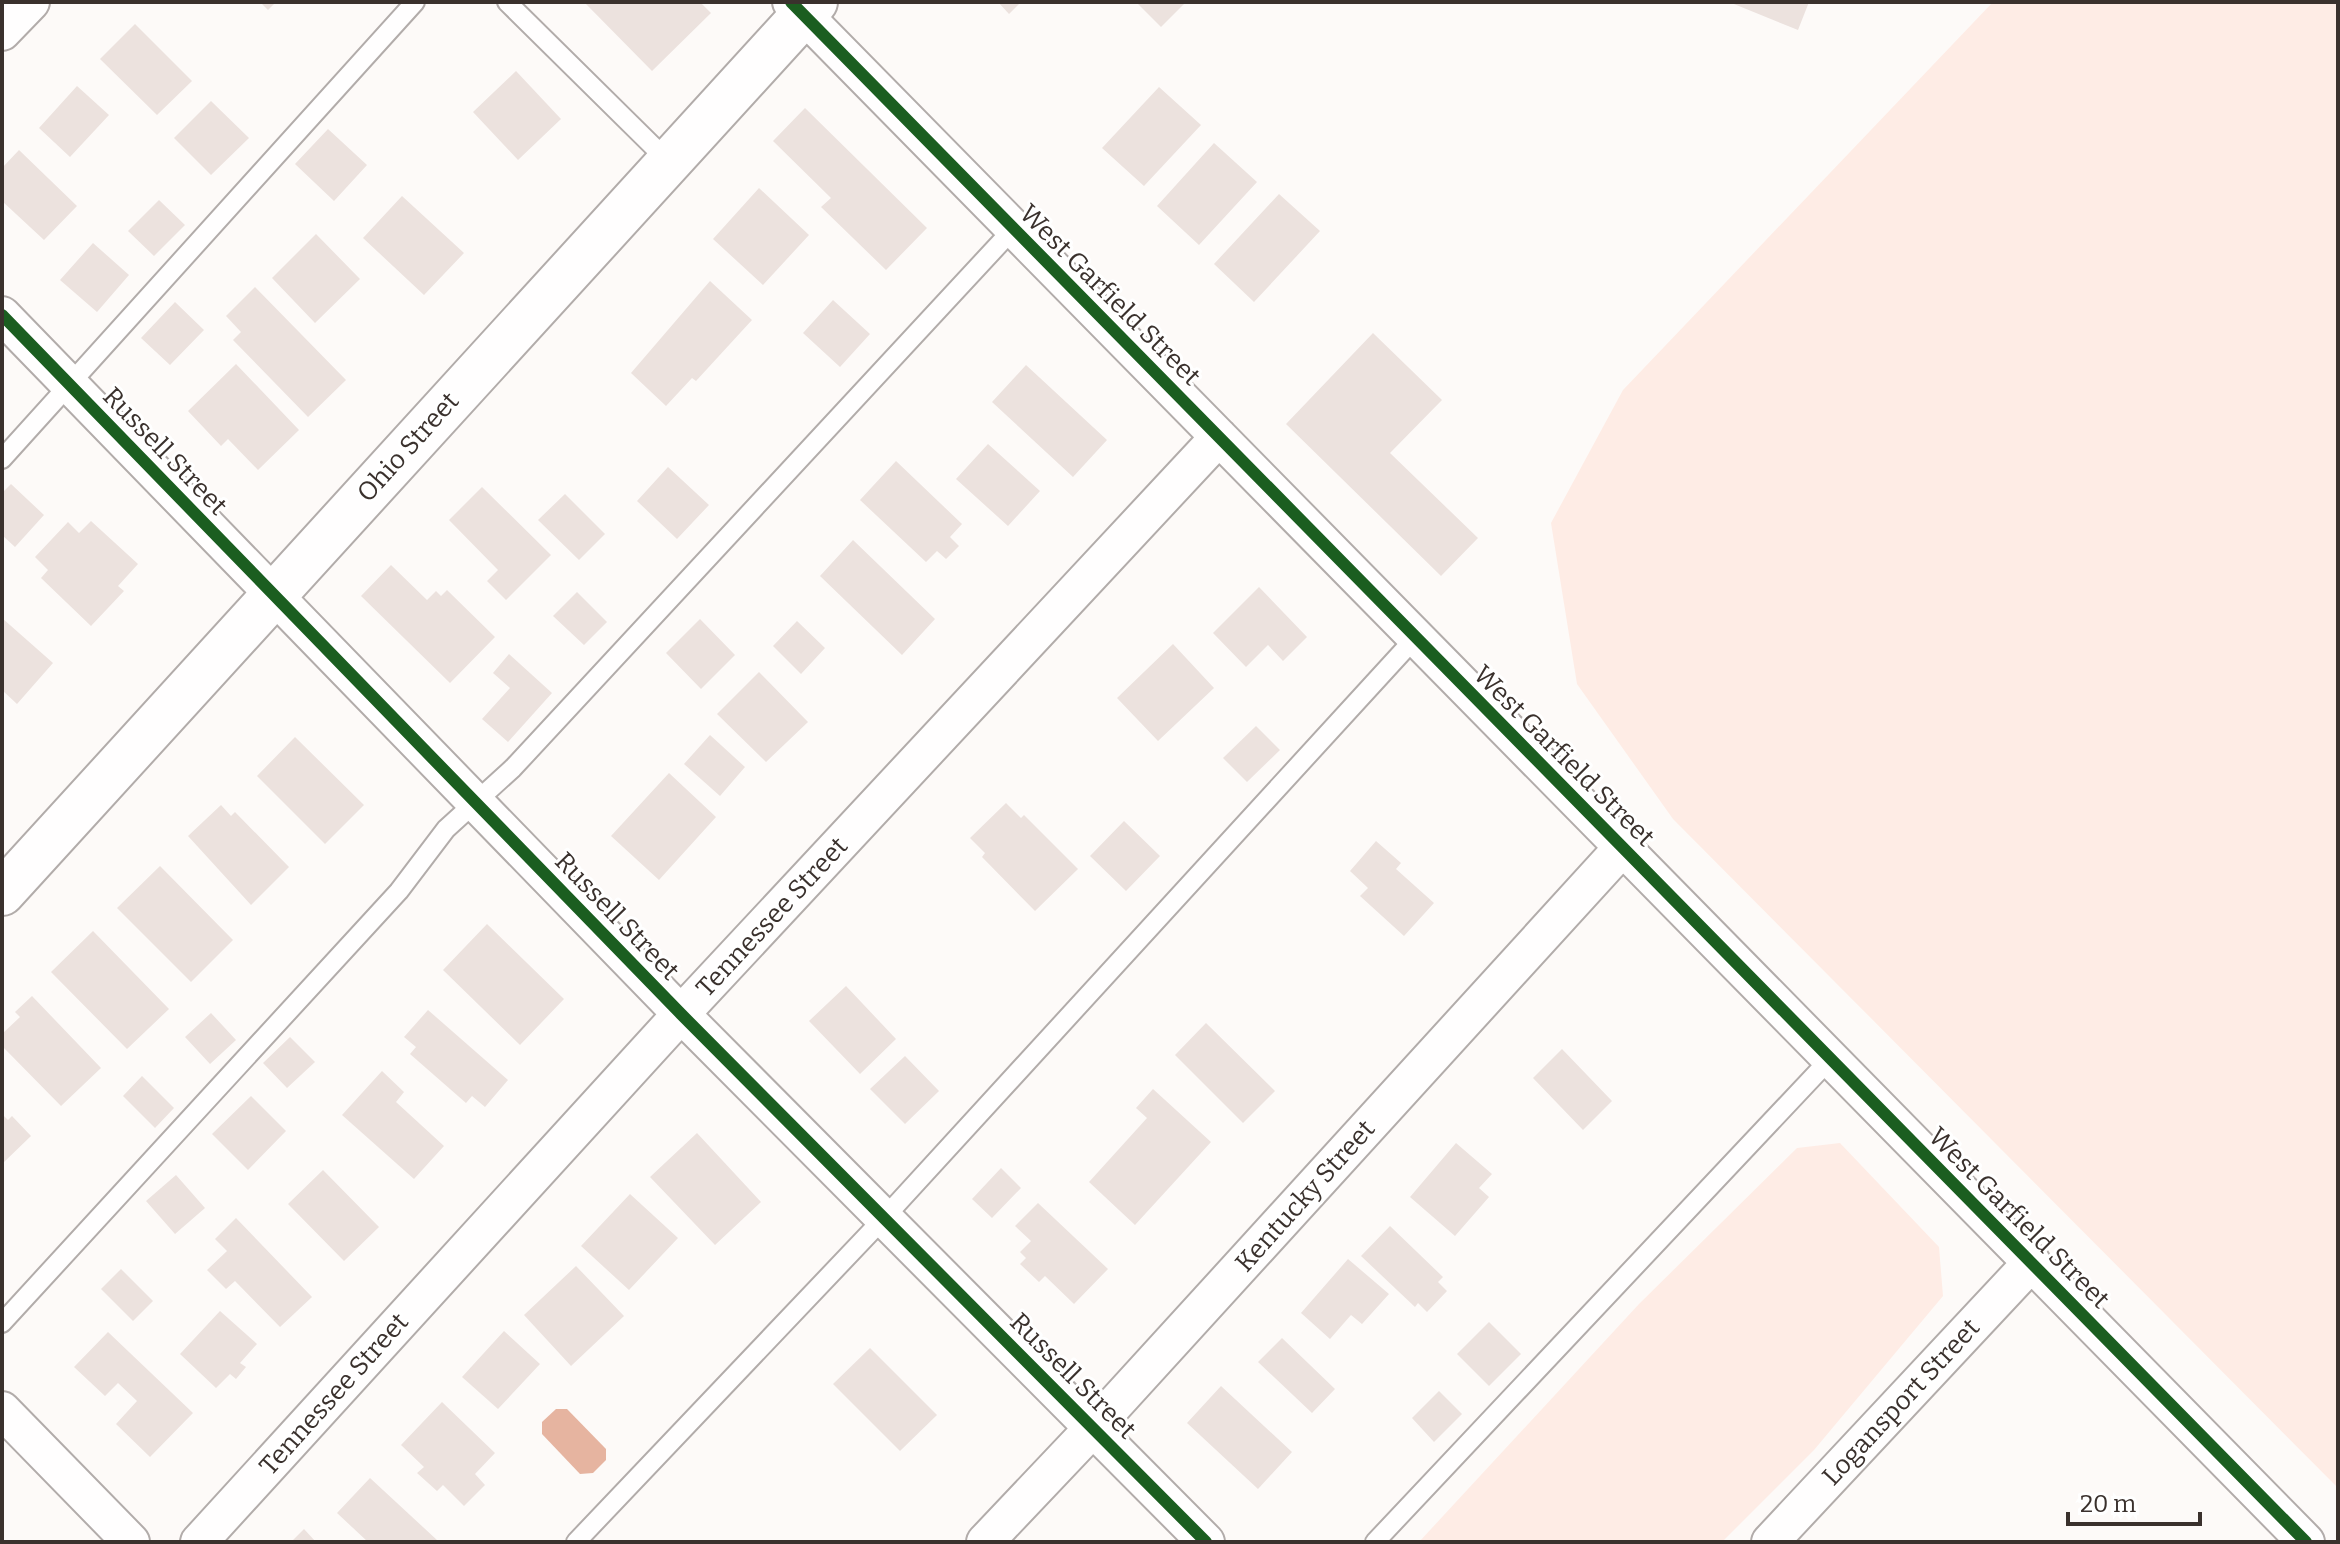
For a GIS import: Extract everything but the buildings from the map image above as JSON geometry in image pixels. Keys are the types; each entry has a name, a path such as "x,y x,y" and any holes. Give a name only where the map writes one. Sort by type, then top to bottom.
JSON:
{"street":[{"path":"2,32 31,2"},
{"name":"Ohio Street","path":"2,893 669,162 803,6"},
{"name":"West Garfield Street","path":"803,6 1014,228 2306,1542"},
{"name":"Russell Street","path":"2,315 681,1014 1206,1542"},
{"name":"Tennessee Street","path":"199,1542 681,1014 1219,437"},
{"name":"Kentucky Street","path":"985,1542 1093,1428 1623,847"},
{"name":"Logansport Street","path":"1770,1542 2032,1262"},
{"path":"2,1410 131,1542"}],"lane":[{"path":"2,459 415,2"},
{"path":"507,2 669,162"},
{"path":"2,1323 399,891 446,829 524,756 1014,228"},
{"path":"576,1542 884,1218 1416,637"},
{"path":"1375,1542 1831,1058"}],"shaded area":[{"path":"1993,2 2338,2 2338,1488 1673,819 1577,684 1551,523 1623,390"},
{"path":"1840,1143 1939,1247 1943,1296 1814,1450 1722,1542 1419,1542 1639,1304 1797,1148"},
{"path":"556,1409 567,1409 606,1449 606,1460 593,1473 580,1474 542,1434 542,1422"}],"cycle path":[{"path":"791,2 2306,1542"},
{"path":"2,315 681,1014 1206,1542"}]}
